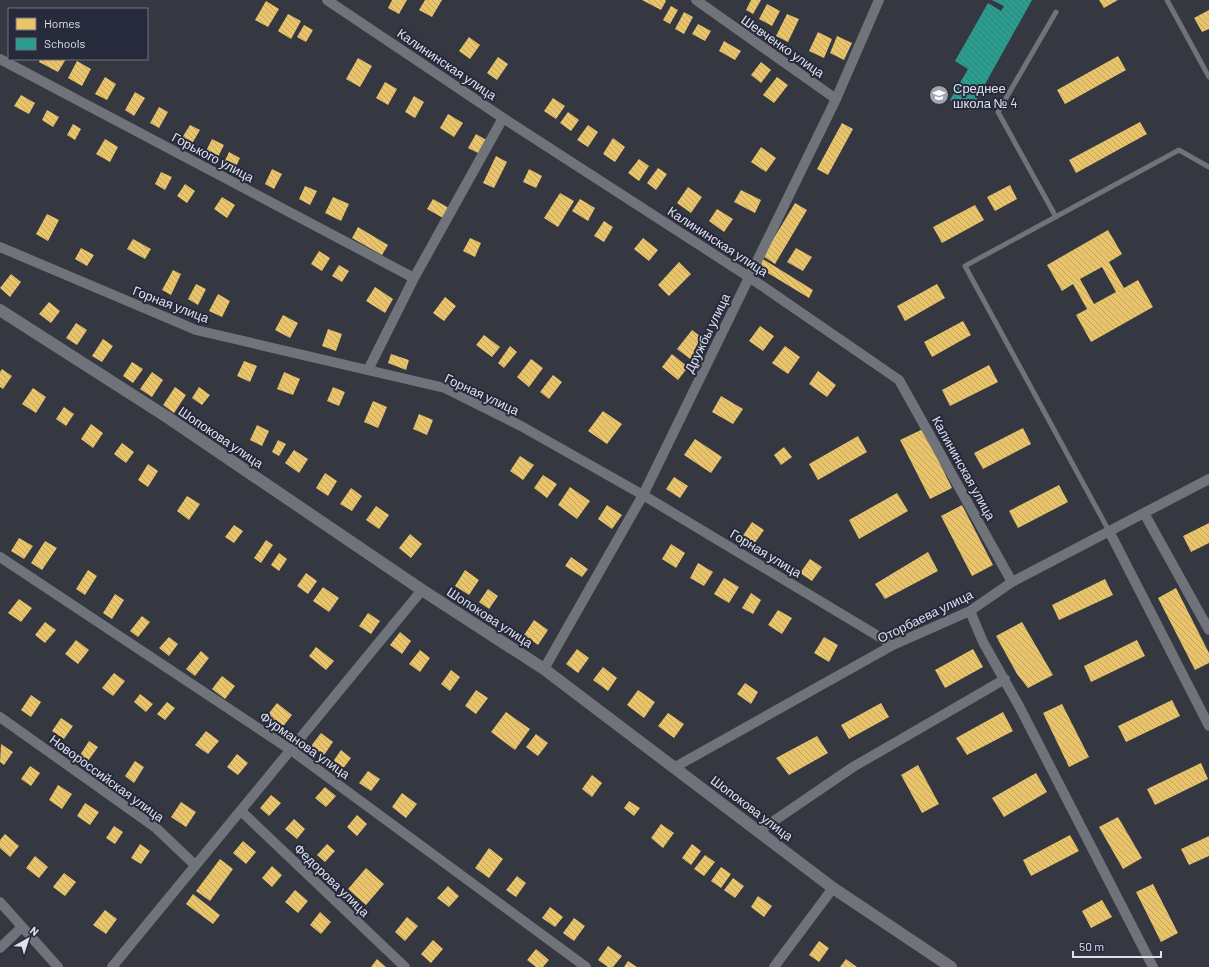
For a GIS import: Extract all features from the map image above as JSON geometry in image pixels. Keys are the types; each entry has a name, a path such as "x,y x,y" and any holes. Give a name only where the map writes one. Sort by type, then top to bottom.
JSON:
{"street":[{"name":"Калининская улица","path":"327,0 504,118 749,277 899,380 1012,582"},
{"name":"Шевченко улица","path":"696,0 836,99"},
{"name":"Дружбы улица","path":"544,669 643,494 836,99 879,0"},
{"name":"Горького улица","path":"0,59 414,278"},
{"path":"368,370 414,278 504,118"},
{"name":"Горная улица","path":"0,247 196,330 445,388 521,426 643,494 893,645"},
{"name":"Шопокова улица","path":"0,310 167,417 422,590 544,669 833,888 951,967"},
{"name":"Оторбаева улица","path":"675,767 893,645 970,611 1012,582 1209,479"},
{"path":"1144,513 1209,630"},
{"path":"1109,531 1209,726"},
{"name":"Фурманова улица","path":"0,557 291,750 586,967"},
{"path":"112,967 422,590"},
{"path":"970,611 983,642 1005,679 1153,967"},
{"path":"759,831 853,767 1005,679"},
{"name":"Новороссийская улица","path":"0,717 156,828 195,865"},
{"name":"Федорова улица","path":"241,811 405,967"},
{"path":"774,967 833,888"},
{"path":"0,902 58,967"},
{"path":"0,948 22,927"}],"lane":[{"path":"1167,0 1209,77"},
{"path":"1056,12 998,112 1056,217"},
{"path":"1109,531 965,266 1179,150 1209,167"}],"building: Homes":[{"path":"392,0 407,0 399,14 388,8"},
{"path":"425,0 442,0 432,17 419,10"},
{"path":"642,0 665,0 666,1 661,10"},
{"path":"751,0 761,0 753,14 746,10"},
{"path":"1099,0 1118,0 1104,8"},
{"path":"266,1 279,9 268,27 255,20"},
{"path":"767,4 780,11 772,26 759,19"},
{"path":"671,6 678,10 670,24 663,20"},
{"path":"1209,10 1209,29 1202,32 1194,18"},
{"path":"684,12 693,17 684,34 675,29"},
{"path":"288,14 301,21 291,39 278,31"},
{"path":"787,14 799,19 788,42 776,36"},
{"path":"698,24 711,31 705,41 692,34"},
{"path":"304,25 313,30 306,42 297,37"},
{"path":"818,32 832,39 824,58 809,51"},
{"path":"837,36 852,43 844,60 830,53"},
{"path":"469,37 480,45 470,59 459,51"},
{"path":"724,41 741,51 735,60 719,51"},
{"path":"1118,56 1126,70 1065,104 1057,90"},
{"path":"498,57 508,64 497,80 487,73"},
{"path":"358,58 372,66 360,87 346,79"},
{"path":"40,60 65,60 58,72 39,62"},
{"path":"77,61 91,69 82,86 68,78"},
{"path":"761,62 771,70 761,83 751,75"},
{"path":"105,77 116,84 107,100 95,94"},
{"path":"777,77 788,85 774,103 763,95"},
{"path":"385,82 397,89 388,105 376,98"},
{"path":"135,92 145,98 134,116 125,110"},
{"path":"21,95 35,103 29,114 14,106"},
{"path":"414,96 424,102 415,118 405,112"},
{"path":"553,98 565,106 556,119 544,111"},
{"path":"159,107 168,112 159,128 150,123"},
{"path":"47,110 59,117 53,127 42,120"},
{"path":"568,112 579,120 571,131 560,123"},
{"path":"448,114 463,123 454,137 440,128"},
{"path":"1140,122 1147,134 1076,173 1069,160"},
{"path":"842,123 853,129 828,175 817,169"},
{"path":"73,124 81,129 75,140 67,135"},
{"path":"190,125 200,130 190,147 180,141"},
{"path":"588,125 598,132 588,147 577,140"},
{"path":"476,134 488,141 480,154 468,148"},
{"path":"613,138 625,147 615,162 603,154"},
{"path":"105,139 118,147 110,162 96,154"},
{"path":"212,139 224,145 217,159 205,153"},
{"path":"761,147 776,158 766,172 751,162"},
{"path":"229,152 240,158 233,173 222,167"},
{"path":"496,156 507,162 494,188 483,183"},
{"path":"639,159 649,166 639,181 628,173"},
{"path":"658,168 667,174 656,190 647,183"},
{"path":"272,169 282,174 274,189 265,184"},
{"path":"529,169 542,176 536,188 523,182"},
{"path":"161,172 172,177 165,190 155,184"},
{"path":"185,184 195,191 187,203 177,196"},
{"path":"1010,185 1017,199 995,211 987,197"},
{"path":"305,186 317,191 310,205 299,199"},
{"path":"688,187 702,197 691,213 677,203"},
{"path":"741,190 761,200 755,213 734,202"},
{"path":"560,193 574,201 558,227 544,218"},
{"path":"222,197 235,205 227,218 214,209"},
{"path":"333,197 349,204 341,221 325,213"},
{"path":"433,199 449,208 443,218 427,209"},
{"path":"580,199 595,208 588,221 572,211"},
{"path":"795,203 807,210 775,264 763,256"},
{"path":"975,205 984,220 942,243 933,227"},
{"path":"717,209 733,219 724,232 709,221"},
{"path":"47,214 59,220 48,241 36,234"},
{"path":"604,221 613,227 604,242 594,236"},
{"path":"358,227 388,245 382,255 352,238"},
{"path":"1108,230 1122,254 1109,262 1124,288 1138,280 1153,307 1091,342 1076,315 1087,309 1073,284 1062,291 1047,265","holes":["1102,267 1116,292 1094,304 1080,279"]},
{"path":"470,238 481,243 475,257 463,251"},
{"path":"643,238 658,250 649,261 634,249"},
{"path":"133,239 151,249 145,259 127,249"},
{"path":"81,248 94,255 87,266 75,259"},
{"path":"796,248 812,257 803,271 787,262"},
{"path":"319,251 330,258 322,271 311,264"},
{"path":"763,259 813,290 809,298 758,267"},
{"path":"679,262 691,274 669,296 658,285"},
{"path":"339,265 349,271 342,282 332,276"},
{"path":"173,270 181,274 171,295 162,290"},
{"path":"11,274 21,282 10,297 0,288"},
{"path":"196,284 206,289 198,305 188,299"},
{"path":"937,284 945,298 905,321 897,306"},
{"path":"375,287 393,299 385,313 366,301"},
{"path":"218,294 230,301 222,317 209,311"},
{"path":"445,297 456,306 444,321 433,313"},
{"path":"49,302 60,311 51,323 39,314"},
{"path":"283,315 298,323 290,338 275,330"},
{"path":"963,321 971,335 932,357 924,342"},
{"path":"76,323 87,330 77,345 66,338"},
{"path":"760,326 774,336 763,351 749,341"},
{"path":"328,329 342,334 336,351 322,346"},
{"path":"692,330 708,342 693,361 677,349"},
{"path":"484,335 500,347 492,357 476,345"},
{"path":"103,339 113,346 102,362 92,356"},
{"path":"510,346 517,352 504,368 498,363"},
{"path":"785,346 800,357 788,374 772,363"},
{"path":"391,354 409,360 406,370 388,363"},
{"path":"672,354 688,367 678,380 662,367"},
{"path":"531,359 543,368 529,387 517,377"},
{"path":"244,361 257,366 250,382 237,376"},
{"path":"132,362 143,369 133,383 123,376"},
{"path":"989,365 998,382 950,406 942,390"},
{"path":"2,369 12,376 3,389 0,387 0,372"},
{"path":"818,371 836,385 827,397 809,384"},
{"path":"152,372 163,380 152,397 140,389"},
{"path":"284,372 300,379 293,395 277,389"},
{"path":"553,375 562,382 549,399 540,392"},
{"path":"175,387 186,395 174,413 163,405"},
{"path":"199,387 210,395 202,405 192,398"},
{"path":"333,387 345,392 339,406 327,401"},
{"path":"33,388 46,397 36,413 22,404"},
{"path":"721,396 743,409 733,424 712,412"},
{"path":"373,401 387,407 378,428 364,422"},
{"path":"64,407 74,414 66,426 56,419"},
{"path":"603,411 622,424 607,444 588,431"},
{"path":"419,414 433,420 427,435 413,429"},
{"path":"91,424 103,433 93,448 81,439"},
{"path":"257,425 269,431 262,446 250,440"},
{"path":"1023,428 1031,444 983,469 974,453"},
{"path":"923,429 952,488 930,499 900,440"},
{"path":"858,436 867,452 818,480 809,464"},
{"path":"695,439 722,457 711,473 684,455"},
{"path":"278,440 286,444 279,456 272,452"},
{"path":"122,443 134,452 126,463 114,454"},
{"path":"784,447 792,457 781,465 774,455"},
{"path":"294,450 308,459 299,473 285,463"},
{"path":"520,456 534,465 523,480 510,471"},
{"path":"148,464 158,471 148,487 138,480"},
{"path":"325,473 337,481 328,496 316,488"},
{"path":"543,475 557,484 547,498 534,488"},
{"path":"674,477 688,486 680,498 666,489"},
{"path":"1059,485 1068,502 1018,528 1009,511"},
{"path":"570,487 590,501 577,519 558,505"},
{"path":"351,488 362,496 352,511 340,504"},
{"path":"897,493 908,511 859,539 849,520"},
{"path":"187,496 200,504 189,520 177,511"},
{"path":"607,505 622,515 612,529 598,519"},
{"path":"962,505 993,565 972,576 941,516"},
{"path":"376,506 389,515 379,529 366,520"},
{"path":"752,522 764,530 754,544 742,537"},
{"path":"1209,523 1209,543 1191,552 1183,536"},
{"path":"234,525 243,531 234,543 225,537"},
{"path":"410,534 422,544 411,558 399,548"},
{"path":"19,538 33,546 24,559 11,551"},
{"path":"266,540 273,545 261,563 254,558"},
{"path":"45,541 57,548 42,570 31,563"},
{"path":"671,544 685,553 676,568 662,559"},
{"path":"928,552 938,571 885,599 875,584"},
{"path":"279,553 287,559 279,571 271,565"},
{"path":"571,557 588,569 582,577 565,566"},
{"path":"810,559 822,567 812,581 800,573"},
{"path":"698,563 713,572 704,586 690,578"},
{"path":"88,570 97,576 85,595 76,589"},
{"path":"465,570 479,580 469,595 455,586"},
{"path":"306,573 317,581 308,594 297,586"},
{"path":"724,578 739,587 729,603 714,594"},
{"path":"1105,579 1113,595 1059,620 1052,605"},
{"path":"323,587 339,598 329,612 313,601"},
{"path":"1176,588 1209,653 1209,663 1195,670 1158,598"},
{"path":"488,589 498,596 489,609 479,602"},
{"path":"751,593 761,600 753,614 742,608"},
{"path":"115,594 124,600 112,619 103,613"},
{"path":"19,599 32,608 21,622 8,613"},
{"path":"778,610 792,618 782,634 768,625"},
{"path":"368,613 380,621 371,634 359,626"},
{"path":"142,616 150,622 138,637 130,631"},
{"path":"534,620 548,630 538,645 524,635"},
{"path":"45,622 56,630 45,643 35,635"},
{"path":"1022,622 1053,675 1028,688 1017,674 996,636"},
{"path":"400,632 411,641 402,654 390,645"},
{"path":"169,637 178,644 169,656 159,648"},
{"path":"824,637 838,645 829,662 814,653"},
{"path":"76,640 89,650 78,664 65,654"},
{"path":"1137,640 1145,656 1091,682 1084,666"},
{"path":"316,647 334,661 326,670 309,656"},
{"path":"577,649 589,658 578,673 566,664"},
{"path":"973,649 983,667 945,688 935,670"},
{"path":"420,650 430,658 420,672 409,664"},
{"path":"201,651 209,658 195,676 186,669"},
{"path":"603,667 617,678 608,691 593,680"},
{"path":"451,670 460,677 450,691 441,684"},
{"path":"114,673 125,681 113,696 102,688"},
{"path":"222,676 235,686 225,699 212,689"},
{"path":"745,683 758,692 751,704 737,694"},
{"path":"476,690 488,698 476,714 465,706"},
{"path":"638,690 655,702 644,718 627,705"},
{"path":"140,694 153,704 146,712 134,702"},
{"path":"31,695 41,702 31,717 21,710"},
{"path":"1172,700 1180,716 1126,742 1118,726"},
{"path":"167,702 175,708 165,720 157,714"},
{"path":"277,703 292,715 281,729 266,717"},
{"path":"881,703 889,717 849,739 841,725"},
{"path":"1062,704 1089,757 1069,767 1043,713"},
{"path":"506,712 530,729 515,750 491,732"},
{"path":"1003,712 1013,731 967,755 956,738"},
{"path":"668,713 684,724 674,738 658,726"},
{"path":"61,718 73,726 64,739 52,731"},
{"path":"206,731 219,741 208,754 195,745"},
{"path":"321,733 333,742 324,755 311,746"},
{"path":"536,734 548,743 538,756 526,747"},
{"path":"817,736 828,753 789,775 776,758"},
{"path":"89,741 98,747 88,761 80,755"},
{"path":"1,744 13,752 4,765 0,762"},
{"path":"341,750 351,758 342,770 332,763"},
{"path":"237,754 248,763 238,775 227,767"},
{"path":"135,761 144,767 134,783 125,776"},
{"path":"1201,763 1208,779 1155,805 1147,789"},
{"path":"918,765 939,804 922,813 901,775"},
{"path":"30,766 40,773 31,786 21,779"},
{"path":"368,771 380,779 371,791 359,783"},
{"path":"1036,773 1047,792 1004,817 992,798"},
{"path":"592,775 602,783 592,797 582,789"},
{"path":"58,785 72,794 62,809 49,800"},
{"path":"325,787 336,796 326,807 315,798"},
{"path":"402,793 417,804 406,818 392,807"},
{"path":"271,795 281,803 269,816 260,808"},
{"path":"629,801 640,808 634,816 624,808"},
{"path":"181,802 196,812 186,827 171,817"},
{"path":"85,803 99,812 90,825 77,816"},
{"path":"357,815 367,824 357,836 347,827"},
{"path":"1118,817 1142,858 1123,869 1099,827"},
{"path":"294,819 305,829 297,839 285,829"},
{"path":"661,824 674,833 663,848 651,838"},
{"path":"114,826 123,832 115,844 106,838"},
{"path":"5,834 19,846 10,857 0,848 0,840"},
{"path":"1070,835 1079,851 1031,876 1023,860"},
{"path":"1209,836 1209,856 1189,865 1181,849"},
{"path":"243,841 256,852 246,864 233,853"},
{"path":"140,844 150,851 141,864 131,858"},
{"path":"327,844 335,851 325,862 317,855"},
{"path":"692,844 701,851 691,865 682,858"},
{"path":"489,848 503,859 489,878 475,868"},
{"path":"705,855 715,862 704,876 694,869"},
{"path":"35,856 48,867 39,878 26,868"},
{"path":"220,859 233,869 210,901 196,891"},
{"path":"272,866 282,875 272,887 262,878"},
{"path":"721,867 731,874 721,888 711,881"},
{"path":"366,868 384,884 366,905 348,889"},
{"path":"64,873 76,882 65,896 53,887"},
{"path":"517,876 526,883 516,897 506,890"},
{"path":"733,878 744,886 735,898 724,890"},
{"path":"1153,884 1178,933 1161,942 1136,892"},
{"path":"448,886 459,896 449,907 437,898"},
{"path":"295,890 308,901 298,913 285,902"},
{"path":"193,894 220,915 213,924 186,904"},
{"path":"758,896 772,906 764,917 751,907"},
{"path":"1102,900 1112,917 1091,928 1082,911"},
{"path":"550,907 563,917 555,927 542,918"},
{"path":"105,910 117,919 106,934 93,925"},
{"path":"320,912 331,922 321,934 310,925"},
{"path":"407,917 418,926 405,941 395,932"},
{"path":"574,918 585,926 574,941 563,933"},
{"path":"433,940 443,949 431,963 421,954"},
{"path":"819,941 829,948 819,962 809,955"},
{"path":"608,946 622,956 613,967 608,967 598,960"},
{"path":"536,949 549,960 543,967 536,967 527,960"},
{"path":"377,959 386,967 371,967"},
{"path":"846,959 857,967 840,967"},
{"path":"628,961 637,967 624,967"}],"building: Schools":[{"path":"992,0 1032,0 970,111 950,100 968,69 955,61 988,3 1001,11 1004,6"}],"place":[{"name":"Среднее школа № 4","path":"939,95"}]}
